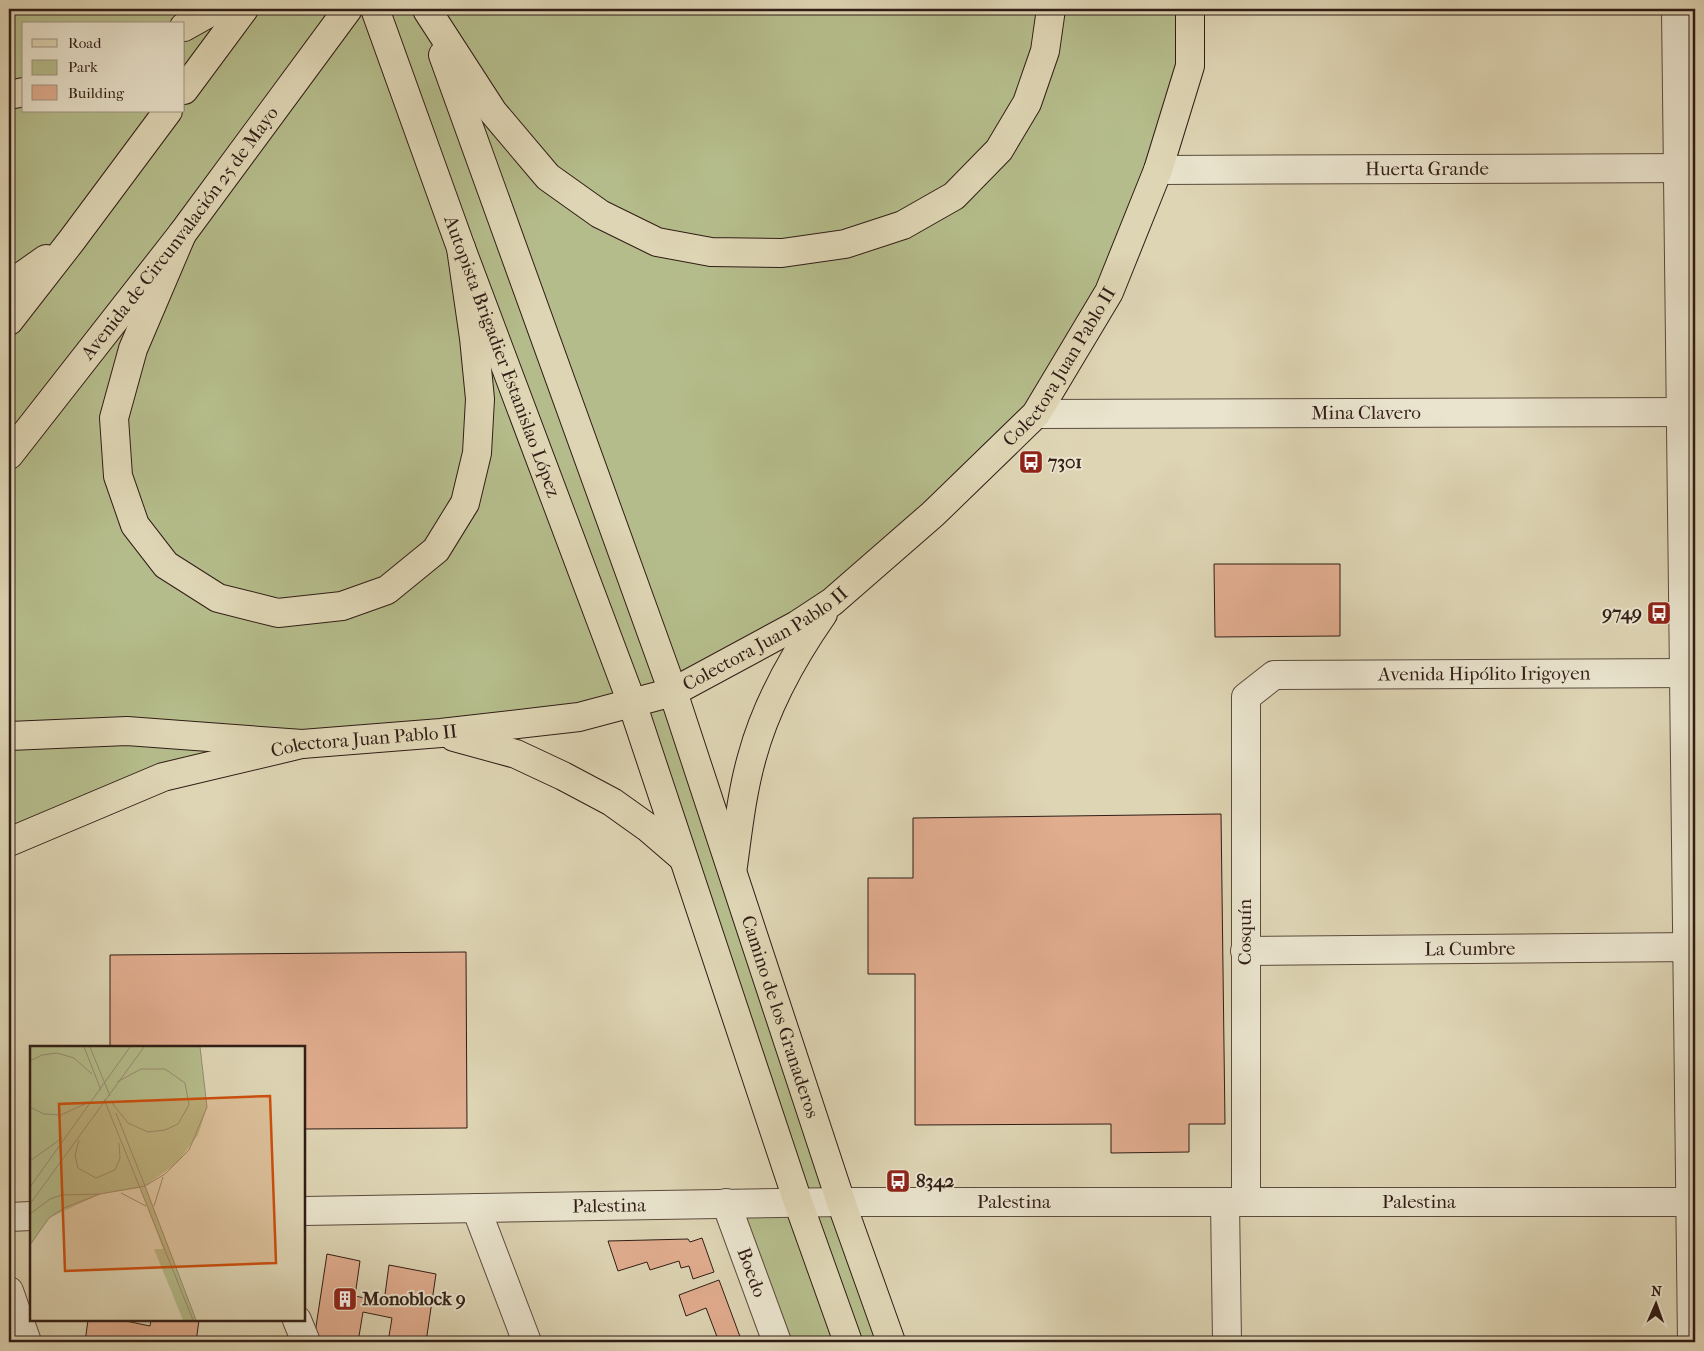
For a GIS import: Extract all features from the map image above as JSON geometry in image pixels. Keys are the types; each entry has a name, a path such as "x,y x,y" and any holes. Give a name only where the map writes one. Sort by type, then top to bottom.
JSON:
{"main road":[{"path":"185,26 216,9"},
{"path":"185,89 244,9"},
{"name":"Avenida de Circunvalación 25 de Mayo","path":"9,455 182,234 348,9"},
{"name":"Autopista Brigadier Estanislao López","path":"375,9 461,248 632,703"},
{"path":"427,9 493,112 548,177 600,214 657,242 711,252 782,253 845,244 903,225 954,196 999,150 1027,103 1045,51 1051,9"},
{"path":"427,9 673,692"},
{"name":"Colectora Juan Pablo II","path":"9,842 163,777 302,744 441,733 579,717 673,692 797,625 832,602 933,514 1036,414 1109,292 1158,170 1190,66 1190,9"},
{"path":"9,95 22,92"},
{"path":"9,321 167,112"},
{"path":"182,234 133,349 114,418 118,476 136,525 166,565 218,598 278,613 342,606 387,590 436,550 465,503 477,453 480,399 474,338 461,248"},
{"path":"9,285 72,240"},
{"path":"732,873 740,813 752,756 772,702 798,650 832,602"},
{"name":"Camino de los Granaderos","path":"673,692 890,1342"},
{"path":"632,703 798,1202 848,1342"},
{"path":"9,736 127,731 302,744"},
{"path":"441,733 516,754 563,776 612,802 647,827 683,858"}],"street":[{"path":"1676,9 1687,168 1693,1202 1692,1342"},
{"name":"Huerta Grande","path":"1158,170 1687,168"},
{"name":"Mina Clavero","path":"1036,414 1688,412"},
{"name":"Avenida Hipólito Irigoyen","path":"1274,675 1690,673"},
{"name":"Cosquín","path":"1227,1342 1236,1202 1245,950 1246,697 1274,675"},
{"name":"La Cumbre","path":"1245,950 1691,947"},
{"name":"Palestina","path":"305,1211 798,1202 1693,1202"},
{"name":"Boedo","path":"726,1203 777,1342"},
{"path":"476,1208 527,1342"},
{"path":"9,1217 30,1216"},
{"path":"9,1291 27,1342"},
{"path":"297,1321 306,1342"}],"green space":[{"path":"9,9 1190,9 1158,170 1036,414 832,602 673,692 891,1342 777,1342 726,1203 797,1202 632,703 302,744 9,842"}],"building":[{"path":"1214,564 1340,564 1340,636 1215,637"},
{"path":"1221,814 1225,1124 1189,1124 1189,1152 1111,1153 1111,1124 915,1125 915,974 868,974 868,878 913,878 913,818"},
{"path":"466,952 467,1128 305,1129 305,1046 110,1046 110,955"},
{"path":"702,1238 714,1272 693,1279 689,1266 681,1268 679,1261 650,1270 647,1262 618,1271 608,1241 688,1239 690,1242"},
{"name":"Monoblock 9","path":"327,1254 360,1261 355,1296 384,1302 389,1265 436,1274 426,1342 388,1342 392,1318 363,1312 358,1342 314,1340"},
{"path":"719,1280 742,1342 719,1342 706,1308 686,1316 679,1295"},
{"path":"88,1321 126,1321 150,1326 151,1321 199,1321 196,1342 156,1342 130,1337 129,1342 85,1342"}],"place":[{"name":"7301","path":"1031,462"},
{"name":"9749","path":"1659,613"},
{"name":"8342","path":"898,1181"},
{"name":"Monoblock 9","path":"345,1299"}]}
